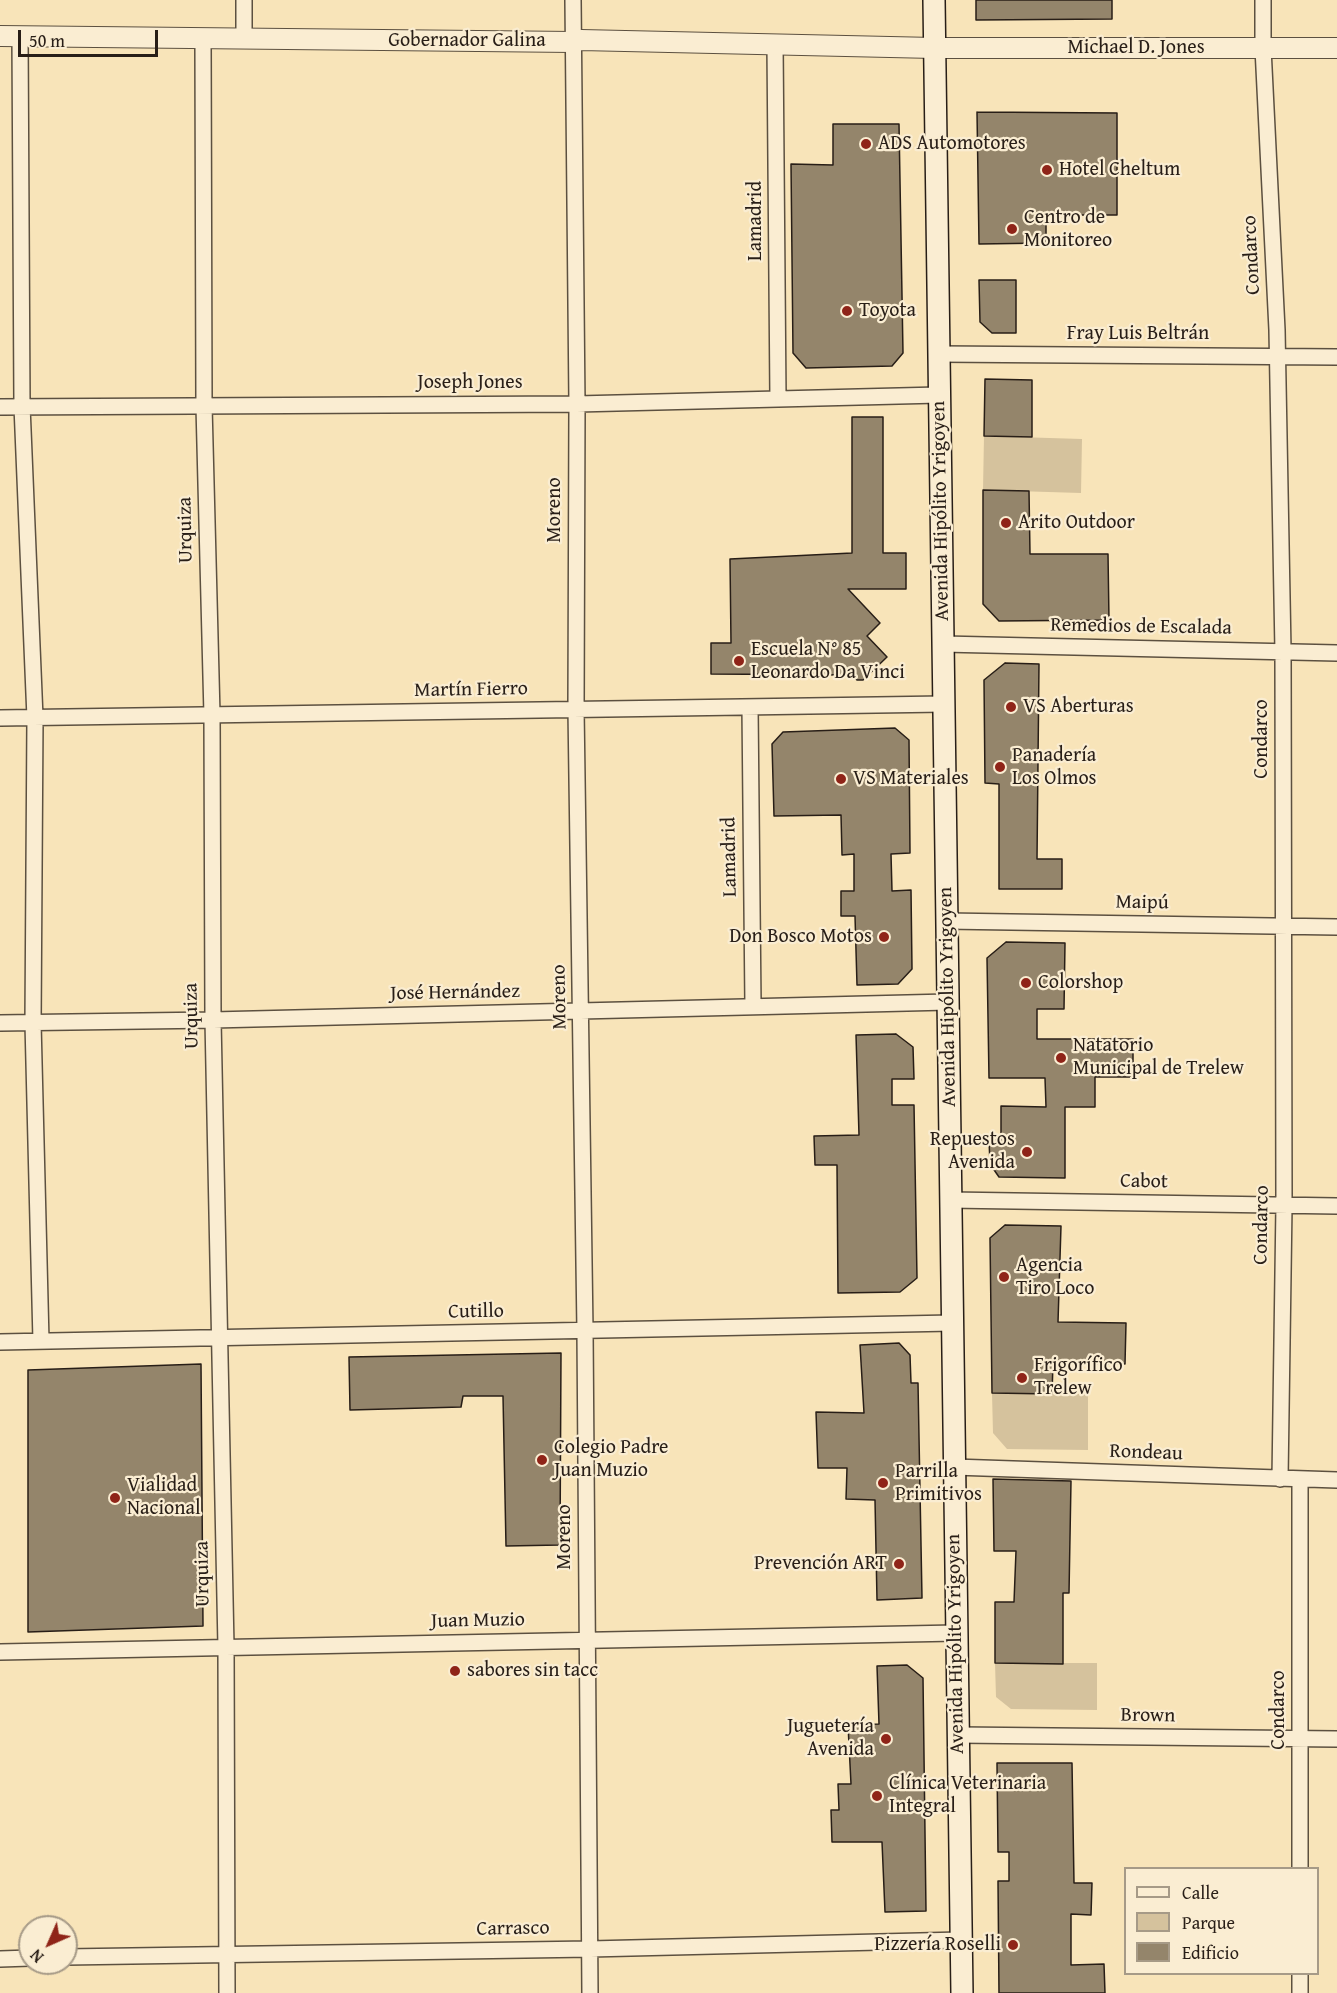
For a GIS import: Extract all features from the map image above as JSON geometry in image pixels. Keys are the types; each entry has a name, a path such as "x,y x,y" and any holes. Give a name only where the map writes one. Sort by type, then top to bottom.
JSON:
{"main road":[{"name":"Avenida Hipólito Yrigoyen","path":"933,0 962,1993"}],"street":[{"path":"243,0 244,39"},
{"name":"Moreno","path":"573,0 577,404 576,709 585,1331 590,1993"},
{"name":"Condarco","path":"1263,0 1263,48 1277,355 1283,651 1284,1205 1280,1479"},
{"path":"10,36 35,718 33,1023 41,1341"},
{"name":"Gobernador Galina","path":"10,36 573,42 581,40 934,48"},
{"name":"Urquiza","path":"203,39 204,406 212,715 213,1020 226,1647 227,1993"},
{"name":"Lamadrid","path":"776,44 778,399"},
{"name":"Michael D. Jones","path":"934,48 1337,48"},
{"name":"Fray Luis Beltrán","path":"939,354 1337,357"},
{"name":"Joseph Jones","path":"0,407 577,404 939,395"},
{"name":"Remedios de Escalada","path":"943,644 1337,653"},
{"name":"Martín Fierro","path":"0,718 944,704"},
{"name":"Lamadrid","path":"750,707 753,1006"},
{"name":"Maipú","path":"946,921 1337,927"},
{"name":"José Hernández","path":"0,1023 948,1002"},
{"name":"Cabot","path":"950,1200 1337,1206"},
{"name":"Cutillo","path":"0,1342 952,1323"},
{"name":"Rondeau","path":"954,1467 1337,1480"},
{"name":"Condarco","path":"1300,1479 1300,1867"},
{"name":"Juan Muzio","path":"0,1652 957,1633"},
{"name":"Brown","path":"958,1735 1337,1739"},
{"name":"Carrasco","path":"78,1957 590,1949 960,1940"},
{"path":"0,1959 18,1958"},
{"path":"1300,1975 1300,1993"}],"green space":[{"path":"984,436 1082,439 1081,493 983,490"},
{"path":"992,1393 1088,1394 1088,1450 1007,1449 993,1433"},
{"path":"995,1663 1097,1663 1097,1710 1011,1709 996,1697"}],"building":[{"path":"976,0 1112,0 1112,19 976,20"},
{"path":"977,112 1117,113 1117,215 1046,215 1046,243 979,244"},
{"path":"833,124 899,124 903,353 892,366 806,368 793,353 791,164 833,165"},
{"path":"979,280 1016,280 1016,333 992,333 980,322"},
{"path":"985,379 1032,380 1032,437 984,436"},
{"path":"852,417 883,417 883,553 906,553 906,589 848,589 880,623 867,636 887,657 863,680 857,680 852,675 711,674 711,643 731,643 730,559 852,553"},
{"path":"983,490 1029,491 1030,554 1108,554 1109,620 999,621 983,604"},
{"path":"1005,663 1039,664 1037,859 1062,859 1062,889 999,889 999,784 985,783 984,680"},
{"path":"895,728 909,740 910,853 891,854 892,891 911,890 912,969 898,984 857,985 855,916 841,916 841,891 854,891 854,854 842,855 841,815 774,816 772,744 783,732"},
{"path":"1006,942 1065,943 1064,1009 1037,1009 1037,1039 1133,1039 1133,1077 1095,1077 1095,1107 1065,1107 1065,1178 999,1177 990,1164 989,1140 1001,1140 1001,1106 1046,1107 1045,1078 989,1078 987,958"},
{"path":"896,1034 913,1047 914,1079 892,1079 892,1105 914,1105 917,1278 900,1292 838,1293 837,1165 815,1165 814,1136 859,1135 856,1035"},
{"path":"1005,1225 1061,1226 1058,1322 1126,1323 1125,1364 1053,1363 1052,1394 992,1393 990,1238"},
{"path":"899,1343 910,1355 911,1383 918,1383 922,1598 877,1600 875,1500 846,1499 847,1468 818,1468 816,1412 864,1413 860,1345"},
{"path":"561,1353 560,1545 506,1546 503,1396 463,1396 461,1407 350,1410 349,1357"},
{"name":"Vialidad Nacional","path":"201,1364 203,1626 28,1632 28,1370"},
{"path":"993,1479 1071,1481 1069,1593 1063,1593 1063,1664 995,1663 995,1602 1014,1602 1016,1551 994,1551"},
{"path":"907,1665 923,1678 926,1911 885,1912 882,1842 832,1842 831,1810 839,1810 838,1784 851,1784 848,1725 879,1724 877,1666"},
{"path":"997,1763 1072,1763 1074,1883 1092,1883 1091,1915 1071,1914 1071,1965 1104,1964 1105,1993 999,1993 998,1881 1009,1881 1009,1852 998,1852"}],"place":[{"name":"ADS Automotores","path":"866,144"},
{"name":"Hotel Cheltum","path":"1047,170"},
{"name":"Centro de Monitoreo","path":"1012,229"},
{"name":"Toyota","path":"847,311"},
{"name":"Arito Outdoor","path":"1006,523"},
{"name":"Escuela N° 85 Leonardo Da Vinci","path":"739,661"},
{"name":"VS Aberturas","path":"1011,707"},
{"name":"Panadería Los Olmos","path":"1000,767"},
{"name":"VS Materiales","path":"841,779"},
{"name":"Don Bosco Motos","path":"884,937"},
{"name":"Colorshop","path":"1026,983"},
{"name":"Natatorio Municipal de Trelew","path":"1061,1058"},
{"name":"Repuestos Avenida","path":"1027,1152"},
{"name":"Agencia Tiro Loco","path":"1004,1277"},
{"name":"Frigorífico Trelew","path":"1022,1378"},
{"name":"Colegio Padre Juan Muzio","path":"542,1460"},
{"name":"Parrilla Primitivos","path":"883,1483"},
{"name":"Vialidad Nacional","path":"115,1498"},
{"name":"Prevención ART","path":"899,1564"},
{"name":"sabores sin tacc","path":"455,1671"},
{"name":"Juguetería Avenida","path":"886,1739"},
{"name":"Clínica Veterinaria Integral","path":"877,1796"},
{"name":"Pizzería Roselli","path":"1013,1945"}]}
